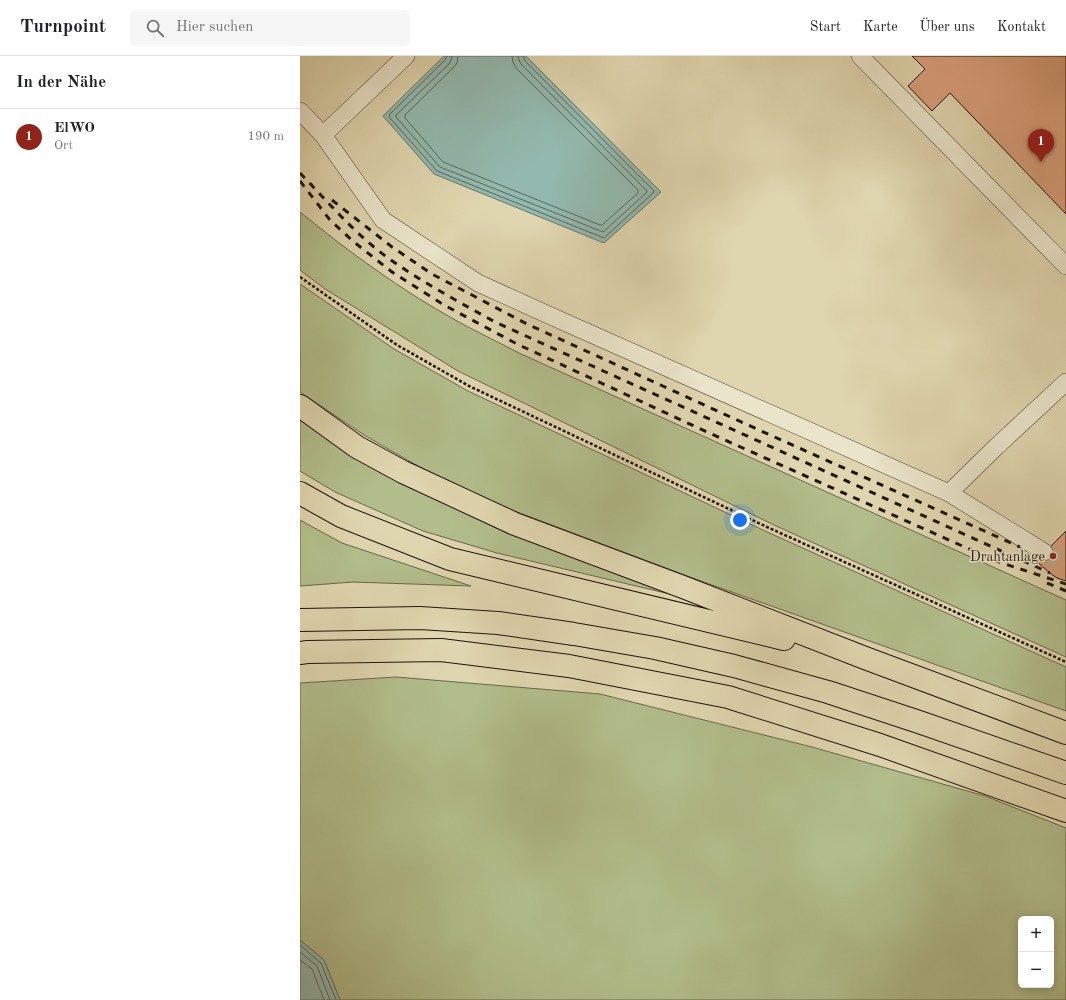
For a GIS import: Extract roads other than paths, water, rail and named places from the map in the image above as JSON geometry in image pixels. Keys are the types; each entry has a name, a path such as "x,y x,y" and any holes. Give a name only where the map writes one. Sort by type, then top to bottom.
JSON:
{"highway":[{"path":"300,406 357,447 403,472 515,524 683,587 865,658 1066,732"},
{"path":"300,494 341,516 450,560 865,658"},
{"path":"300,620 420,618 498,623 655,648 734,666 828,692 1066,773"},
{"path":"300,653 441,650 569,666 728,697 880,746 1066,811"}],"lane":[{"path":"323,135 406,56"},
{"path":"860,56 1066,266"},
{"path":"300,111 323,135 383,220 478,283 949,493 1044,552"},
{"path":"949,493 1066,382"}],"water":[{"path":"444,56 526,56 661,192 604,243 434,174 383,116"},
{"path":"300,940 324,960 340,1000 300,1000"}],"tunnel":[{"path":"1044,552 1066,564"}],"railway":[{"path":"300,173 331,206 376,249 427,284 495,322 1050,573"},
{"path":"300,181 330,220 354,242 392,272 444,305 517,344 707,432 996,561 1066,584"},
{"path":"332,200 392,247 432,274 527,324 1020,547"},
{"path":"1047,583 1066,591"}],"place":[{"name":"ElWO","path":"1041,162"},
{"name":"Drahtanlage","path":"1053,556"}]}
